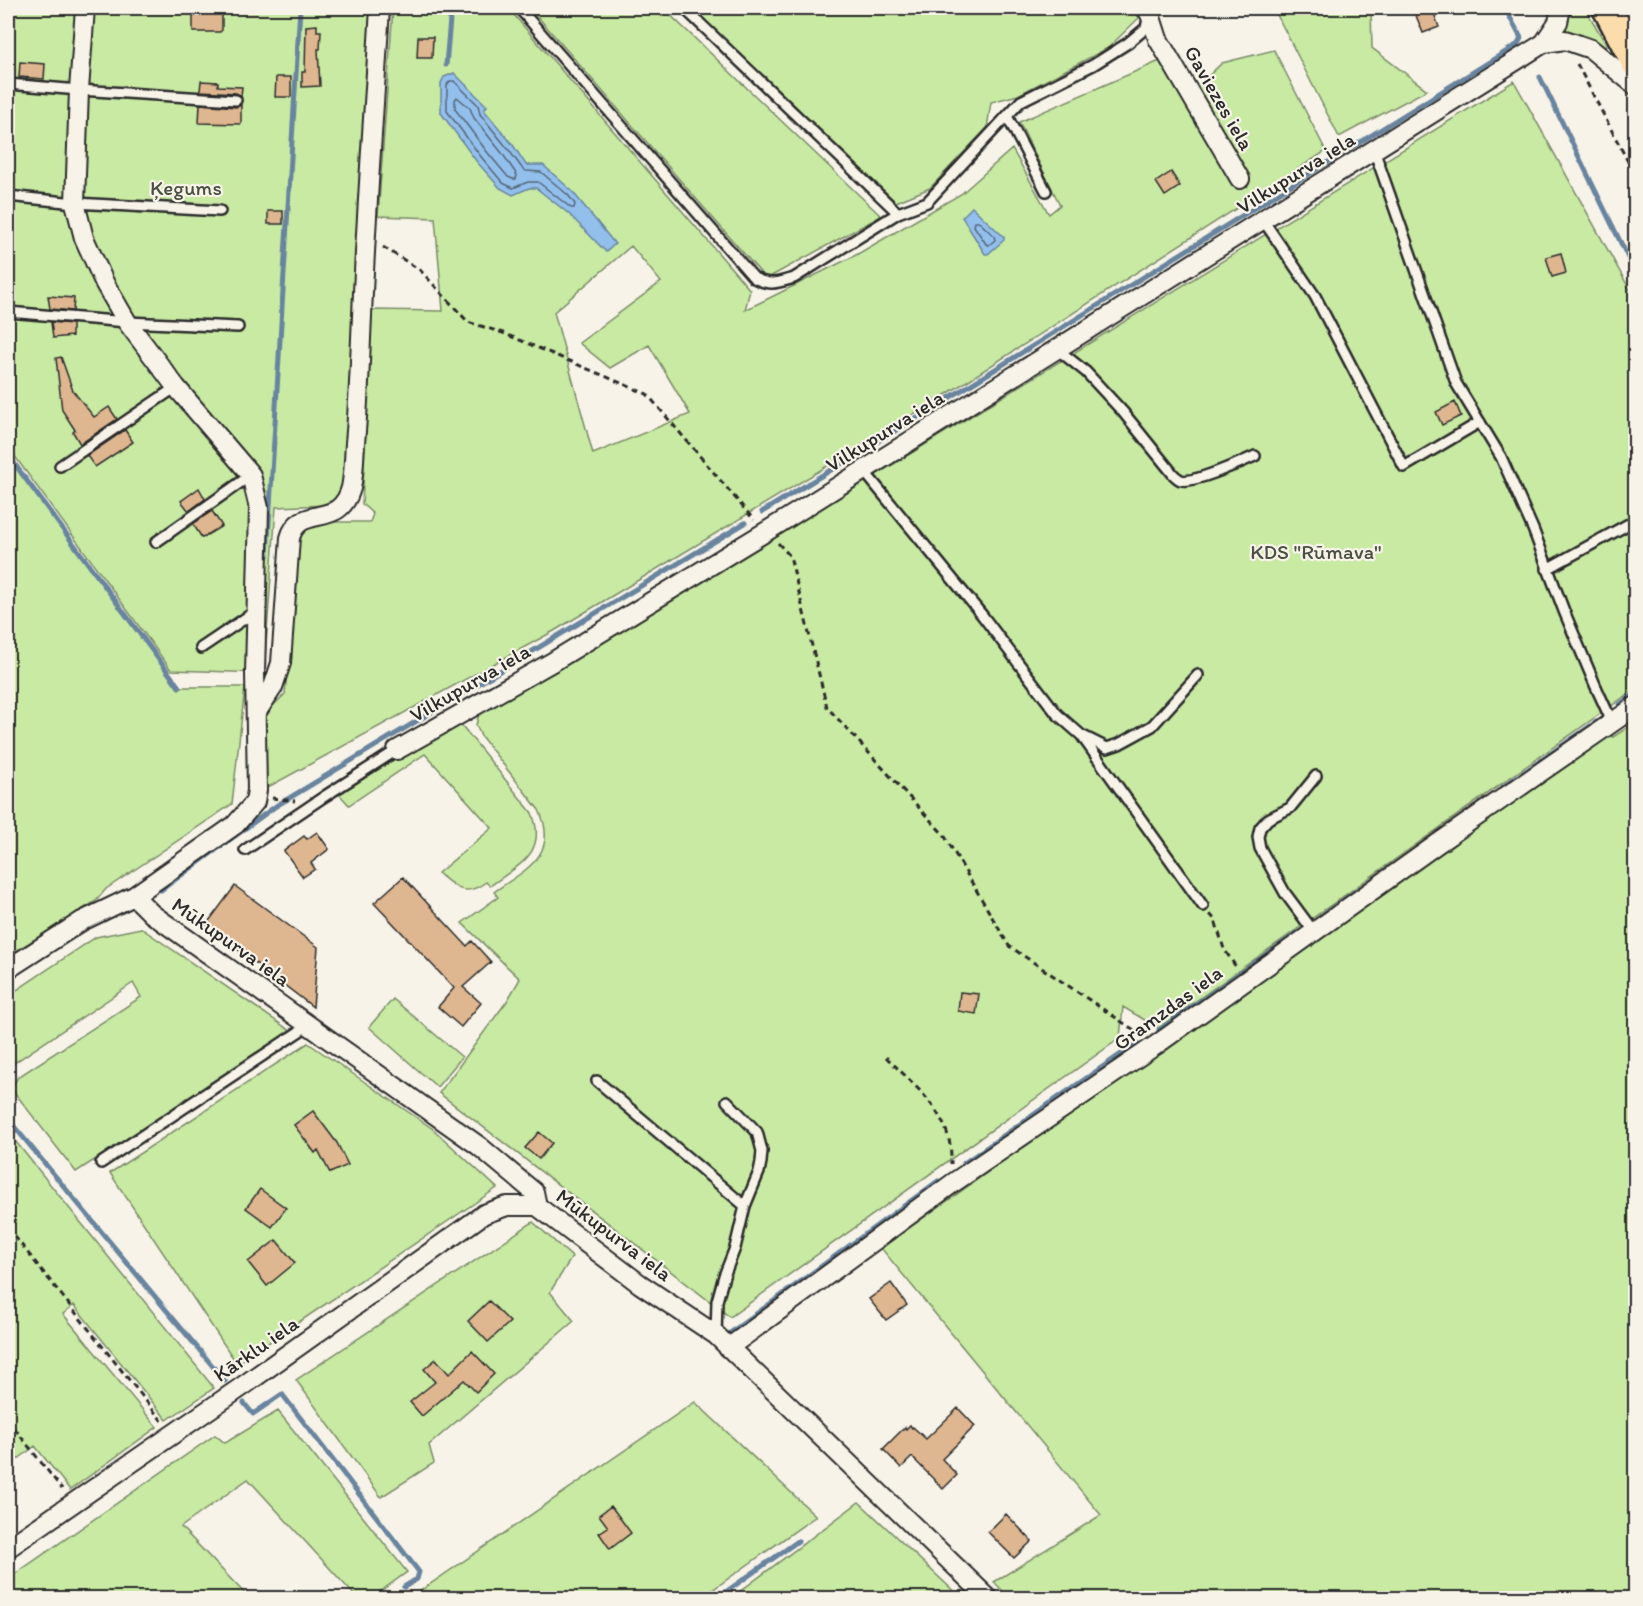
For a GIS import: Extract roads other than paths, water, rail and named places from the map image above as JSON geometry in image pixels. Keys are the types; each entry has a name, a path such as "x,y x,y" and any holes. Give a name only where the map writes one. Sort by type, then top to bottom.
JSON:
{"highway":[{"path":"1607,8 1635,63"}],"street":[{"path":"8,969 82,921 134,896 235,825 255,802 257,790 256,611 260,508 251,475 176,387 127,322 105,284 84,237 75,203 85,8"},
{"path":"256,713 273,687 281,663 292,529 300,521 335,512 346,502 351,486 357,425 365,237 380,8"},
{"path":"1544,43 1558,22 1561,8"},
{"name":"Gaviezes iela","path":"1152,10 1158,39 1240,179"},
{"path":"1544,43 1565,40 1591,49 1635,86"},
{"name":"Vilkupurva iela","path":"397,750 554,661 767,531 1544,43"},
{"name":"Gramzdas iela","path":"722,1341 1156,1045 1635,706"},
{"name":"Mūkupurva iela","path":"134,896 152,914 479,1146 534,1192 537,1206 640,1284 722,1341 988,1599"},
{"name":"Kārklu iela","path":"8,1548 240,1388 484,1214 507,1206 537,1206"}],"lane":[{"path":"519,8 754,278 767,284 794,278 898,213 927,202 1021,101 1093,65 1128,43 1146,28 1152,10"},
{"path":"684,8 898,213"},
{"path":"8,84 236,100"},
{"path":"1007,116 1046,191"},
{"path":"1374,150 1456,383 1501,457 1612,722"},
{"path":"8,196 75,203 220,211"},
{"path":"1263,220 1315,296 1404,467 1480,422"},
{"path":"8,312 127,322 238,327"},
{"path":"1057,349 1086,372 1123,412 1173,474 1181,480 1189,481 1255,456"},
{"path":"60,466 176,387"},
{"path":"864,471 982,615 1057,714 1081,735 1203,906"},
{"path":"156,542 251,475"},
{"path":"1547,569 1635,520"},
{"path":"201,648 256,611"},
{"path":"1081,735 1107,748 1119,744 1152,726 1198,675"},
{"name":"Vilkupurva iela","path":"245,850 397,750"},
{"path":"1314,932 1285,893 1260,848 1258,837 1260,828 1268,819 1290,808 1316,776"},
{"path":"101,1163 309,1025"},
{"path":"597,1081 744,1206"},
{"path":"722,1341 717,1301 735,1248 744,1206 759,1172 762,1151 757,1132 727,1101"}],"water":[{"path":"454,73 487,106 484,110 513,145 526,165 543,165 572,191 615,244 606,252 569,214 536,188 529,188 513,195 500,188 477,162 441,113 441,83 444,77"},
{"path":"972,207 1004,237 1004,240 988,254 985,254 962,217"}],"waterway":[{"path":"267,556 300,8"},
{"path":"446,65 451,8"},
{"path":"762,512 1518,44 1521,38 1505,8"},
{"path":"1540,77 1636,274"},
{"path":"8,455 179,687"},
{"path":"161,890 276,806 745,523"},
{"path":"1620,704 1636,693"},
{"path":"1503,787 1596,722"},
{"path":"1321,916 1359,889"},
{"path":"1159,1030 1297,933"},
{"path":"964,1163 1137,1043"},
{"path":"8,1119 225,1381"},
{"path":"730,1333 938,1181"},
{"path":"244,1403 253,1414 282,1394 419,1572 417,1579 404,1587"},
{"path":"717,1598 798,1541"}],"park label":[{"name":"Ķegums","path":"186,188"},
{"name":"KDS \"Rūmava\"","path":"1316,552"}]}
